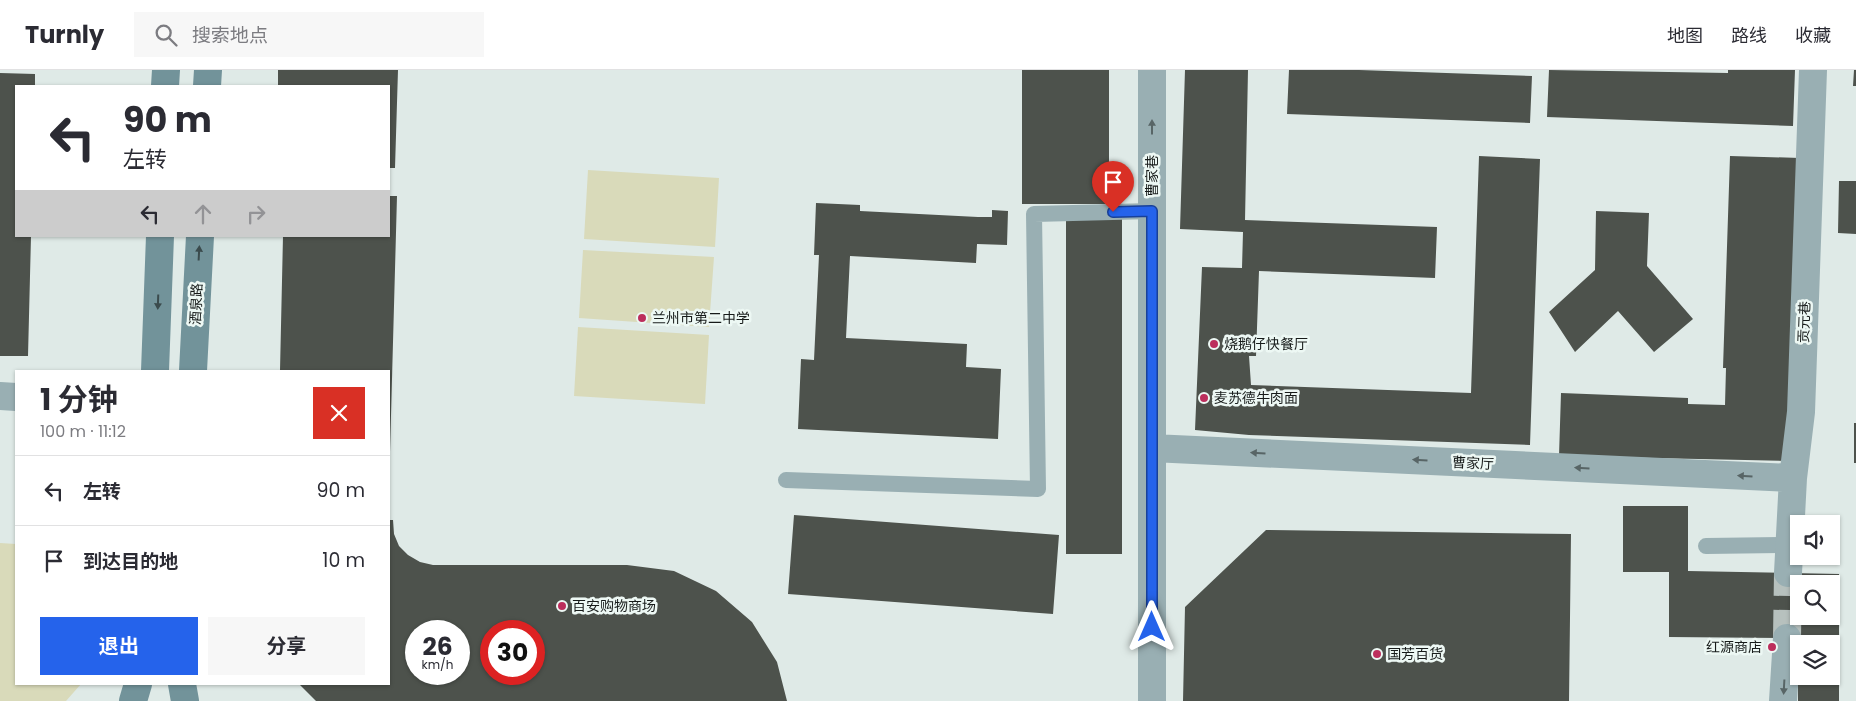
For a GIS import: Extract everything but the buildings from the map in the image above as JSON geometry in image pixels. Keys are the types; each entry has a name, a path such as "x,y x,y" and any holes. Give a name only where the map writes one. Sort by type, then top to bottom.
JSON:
{"main road":[{"path":"165,85 166,70"},
{"path":"207,85 208,70"},
{"path":"155,370 160,237"},
{"name":"酒泉路","path":"193,370 200,237"},
{"path":"133,701 138,685"},
{"path":"142,701 143,685"},
{"path":"178,701 180,685"},
{"path":"180,685 185,701"}],"street":[{"name":"曹家巷","path":"1152,70 1152,701"},
{"name":"贡元巷","path":"1792,515 1801,412 1813,70"},
{"path":"0,396 15,397"},
{"name":"曹家厅","path":"1152,448 1794,478"},
{"name":"贡元巷","path":"1788,573 1790,545"},
{"path":"1783,701 1787,638"}],"lane":[{"path":"786,480 1038,489 1034,214 1152,211"},
{"path":"1706,546 1790,545"}],"green space":[{"path":"588,170 719,178 715,247 584,239"},
{"path":"583,250 714,257 709,327 579,318"},
{"path":"578,327 709,335 705,404 574,396"},
{"path":"0,543 15,544 15,685 80,685 66,701 0,701"}],"tunnel":[{"path":"1787,638 1788,573"}],"place":[{"name":"兰州市第二中学","path":"642,318"},
{"name":"烧鹅仔快餐厅","path":"1214,344"},
{"name":"麦苏德牛肉面","path":"1204,398"},
{"name":"百安购物商场","path":"562,606"},
{"name":"红源商店","path":"1772,647"},
{"name":"国芳百货","path":"1377,654"}],"route":[{"path":"1113,212 1152,211 1152,627"}]}
